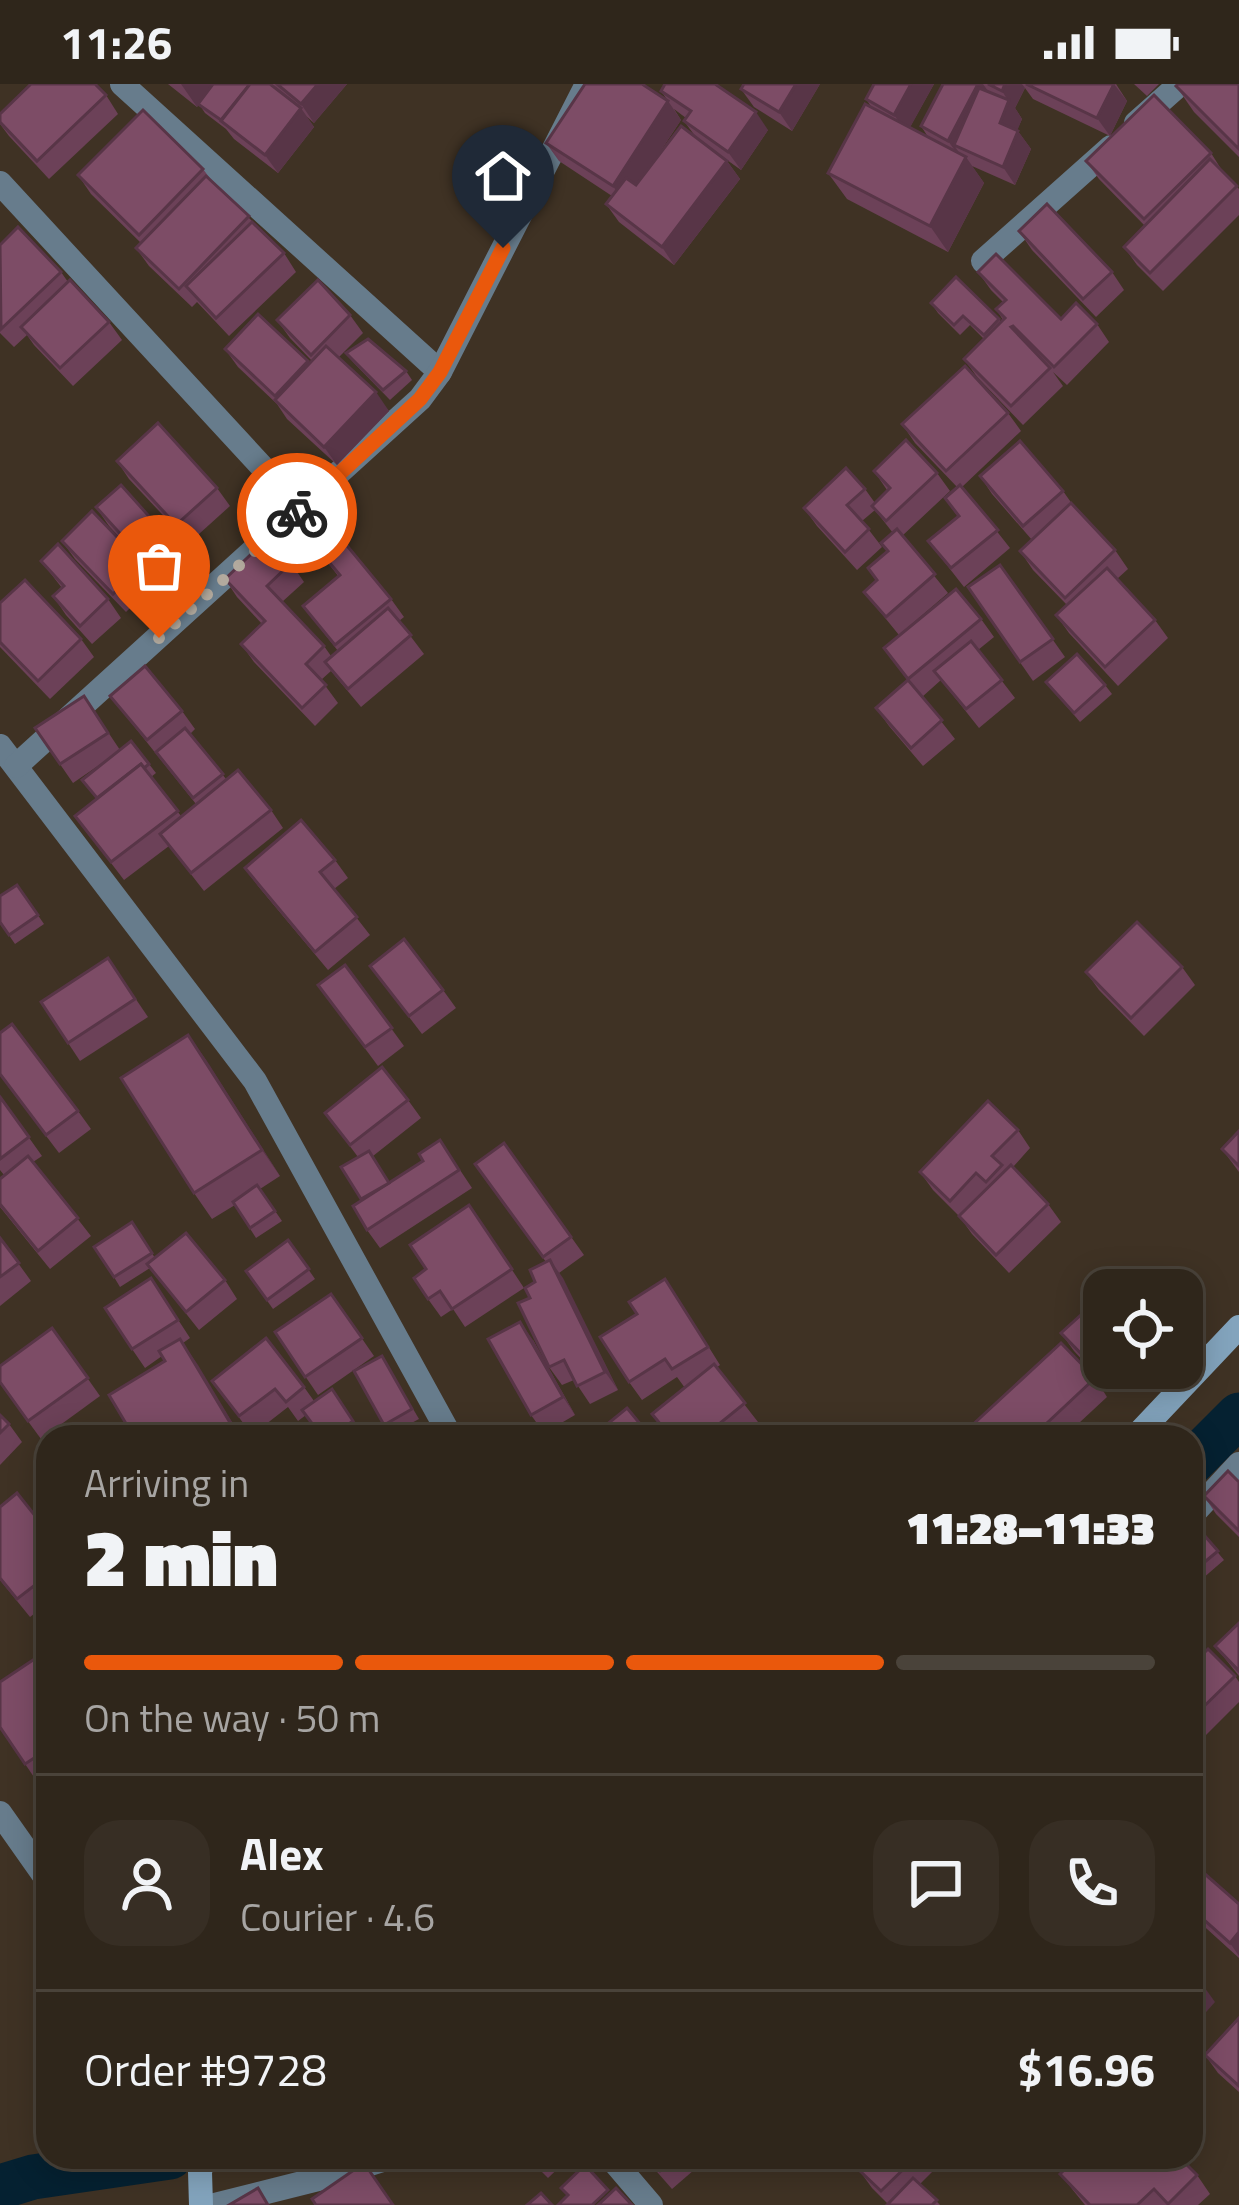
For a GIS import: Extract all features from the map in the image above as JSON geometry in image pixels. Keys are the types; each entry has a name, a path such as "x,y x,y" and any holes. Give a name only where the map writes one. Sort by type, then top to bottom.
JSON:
{"main road":[{"path":"1146,1425 1239,1327"},
{"path":"201,2205 202,2169"}],"street":[{"path":"122,84 440,372"},
{"path":"444,1425 255,1081 8,756 301,509 420,399 440,372 587,84"},
{"path":"983,261 1180,84"},
{"path":"0,182 301,509"},
{"path":"1203,1499 1239,1464"},
{"path":"0,1813 36,1864"},
{"path":"214,2205 354,2169"},
{"path":"620,2169 651,2205"}],"building":[{"path":"31,84 95,84 106,95 37,161 0,122 0,114"},
{"path":"213,84 250,84 221,120 198,104"},
{"path":"250,84 270,84 301,108 265,155 221,121"},
{"path":"277,84 318,84 301,104"},
{"path":"585,84 642,84 668,101 613,186 546,143"},
{"path":"665,84 715,84 756,112 728,152 684,121 691,111 661,91"},
{"path":"744,84 796,84 779,112 741,89"},
{"path":"874,84 911,84 894,115 866,99"},
{"path":"943,84 978,84 948,141 921,126"},
{"path":"1026,84 1114,84 1097,118"},
{"path":"1239,84 1239,149 1176,86"},
{"path":"979,88 1009,100 1000,123 1018,131 1003,167 954,145"},
{"path":"1154,95 1211,153 1144,219 1086,161"},
{"path":"865,104 966,157 930,226 828,173"},
{"path":"143,110 203,169 139,235 78,175"},
{"path":"681,126 727,161 662,247 606,204 626,178 636,185"},
{"path":"1210,159 1237,186 1150,273 1124,247"},
{"path":"206,176 249,216 179,289 136,248"},
{"path":"1047,204 1112,272 1083,299 1019,231"},
{"path":"252,222 284,253 216,318 186,286"},
{"path":"18,227 61,272 1,329 0,245"},
{"path":"996,254 1061,319 1076,303 1097,324 1054,367 1011,327 1050,368 1011,406 964,359 1005,318 996,309 1006,300 978,272"},
{"path":"956,277 999,319 984,335 963,316 954,325 931,303"},
{"path":"70,280 109,322 60,368 21,327"},
{"path":"318,280 350,315 311,355 277,320"},
{"path":"258,314 308,361 275,396 225,349"},
{"path":"368,339 406,371 383,390 346,353"},
{"path":"326,346 376,392 324,447 275,400"},
{"path":"965,366 1008,413 946,471 902,424"},
{"path":"158,423 217,488 176,525 117,461"},
{"path":"906,440 937,473 886,521 872,506 890,488 874,471"},
{"path":"1020,441 1063,491 1023,526 980,476"},
{"path":"846,468 865,489 847,505 869,529 845,552 804,508"},
{"path":"121,485 189,561 165,583 96,507"},
{"path":"960,485 998,530 951,568 928,541 959,516 945,498"},
{"path":"1071,503 1115,550 1065,598 1020,551"},
{"path":"316,508 391,599 335,645 303,606 340,575 297,524"},
{"path":"92,511 143,564 113,594 62,541"},
{"path":"897,529 935,574 886,617 864,592 877,580 868,568 888,551 881,543"},
{"path":"267,539 291,563 267,586 324,646 306,664 326,685 302,708 241,644 265,621 225,579"},
{"path":"58,544 108,599 80,626 53,596 64,586 41,561"},
{"path":"1000,565 1053,639 1020,662 968,587"},
{"path":"1107,568 1155,620 1105,667 1056,615"},
{"path":"25,580 81,639 38,681 0,642 0,603"},
{"path":"956,589 981,619 908,679 884,648"},
{"path":"388,608 411,635 348,689 325,662"},
{"path":"971,641 1002,680 966,709 934,671"},
{"path":"1077,654 1105,685 1074,713 1046,682"},
{"path":"145,666 182,711 147,740 110,696"},
{"path":"908,680 942,720 911,748 876,708"},
{"path":"84,696 108,733 60,764 35,728"},
{"path":"185,728 223,774 193,798 156,752"},
{"path":"131,741 149,764 144,768 141,764 97,798 82,780"},
{"path":"141,764 178,811 111,862 75,816"},
{"path":"238,770 271,810 191,873 160,834"},
{"path":"301,820 335,860 320,872 357,917 315,952 245,868"},
{"path":"17,885 38,915 9,935 0,922 0,896"},
{"path":"1137,922 1182,967 1131,1018 1086,972"},
{"path":"404,939 443,990 409,1016 370,966"},
{"path":"108,958 135,999 68,1043 41,1002"},
{"path":"345,965 392,1028 365,1047 318,985"},
{"path":"12,1024 78,1111 46,1135 0,1074 0,1033"},
{"path":"188,1035 262,1150 194,1193 121,1078"},
{"path":"382,1067 408,1100 350,1145 325,1113"},
{"path":"0,1097 29,1137 0,1159"},
{"path":"988,1101 1018,1130 992,1156 1002,1165 986,1182 976,1173 950,1201 920,1172"},
{"path":"1239,1131 1239,1166 1222,1149"},
{"path":"440,1140 459,1170 367,1230 353,1206 423,1161 419,1154"},
{"path":"504,1143 571,1237 543,1257 475,1164"},
{"path":"369,1151 389,1183 361,1199 341,1167"},
{"path":"28,1156 78,1218 38,1251 0,1204 0,1179"},
{"path":"1011,1165 1048,1204 996,1255 959,1216"},
{"path":"257,1185 275,1211 250,1228 233,1202"},
{"path":"469,1205 512,1269 452,1309 440,1291 428,1299 414,1278 426,1269 410,1245"},
{"path":"132,1222 152,1253 114,1277 94,1247"},
{"path":"186,1233 225,1280 186,1312 147,1264"},
{"path":"0,1238 19,1263 0,1277"},
{"path":"288,1240 309,1269 267,1300 246,1271"},
{"path":"550,1260 605,1372 577,1386 564,1360 549,1367 518,1303 530,1298 525,1288 535,1282 530,1270"},
{"path":"151,1278 178,1320 132,1349 105,1308"},
{"path":"665,1279 708,1347 672,1369 665,1359 629,1382 600,1337 637,1314 629,1302"},
{"path":"331,1294 362,1338 305,1377 275,1332"},
{"path":"1083,1313 1083,1356 1061,1333"},
{"path":"520,1322 563,1397 531,1415 488,1339"},
{"path":"52,1328 88,1378 28,1421 0,1382 0,1366"},
{"path":"266,1338 304,1387 286,1402 275,1389 239,1416 212,1381"},
{"path":"180,1339 231,1425 127,1425 109,1395 165,1361 159,1351"},
{"path":"1061,1343 1083,1366 1083,1389 1045,1425 972,1425"},
{"path":"382,1356 412,1409 384,1425 354,1371"},
{"path":"714,1364 745,1403 718,1425 661,1425 652,1414"},
{"path":"332,1389 353,1421 313,1425 302,1410"},
{"path":"627,1408 641,1425 606,1425"},
{"path":"1228,1471 1239,1482 1239,1531 1204,1496"},
{"path":"17,1493 36,1517 36,1584 17,1599 0,1578 0,1507"},
{"path":"1203,1534 1218,1551 1203,1563"},
{"path":"1239,1623 1239,1671 1215,1646"},
{"path":"1208,1649 1235,1676 1203,1707 1203,1654"},
{"path":"36,1658 36,1757 25,1764 0,1727 0,1682"},
{"path":"1203,1872 1239,1904 1239,1932 1230,1943 1203,1919"},
{"path":"1239,2018 1239,2086 1205,2055"},
{"path":"355,2169 368,2169 393,2205 316,2205 312,2199"},
{"path":"581,2169 589,2169 608,2190 592,2205 558,2205 568,2195 561,2188"},
{"path":"860,2169 904,2169 881,2191"},
{"path":"1065,2169 1191,2169 1197,2175 1168,2204 1154,2189 1137,2205 1090,2205 1060,2174"},
{"path":"913,2178 937,2200 932,2205 887,2205"},
{"path":"258,2188 268,2205 229,2205"},
{"path":"616,2188 632,2205 598,2205"},
{"path":"541,2193 552,2205 527,2205"}],"waterway":[{"path":"1203,1451 1239,1415"},
{"path":"0,2187 88,2169"}],"way so far":[{"path":"159,638 297,513"}],"route":[{"path":"297,513 420,399 440,372 503,248"}]}
